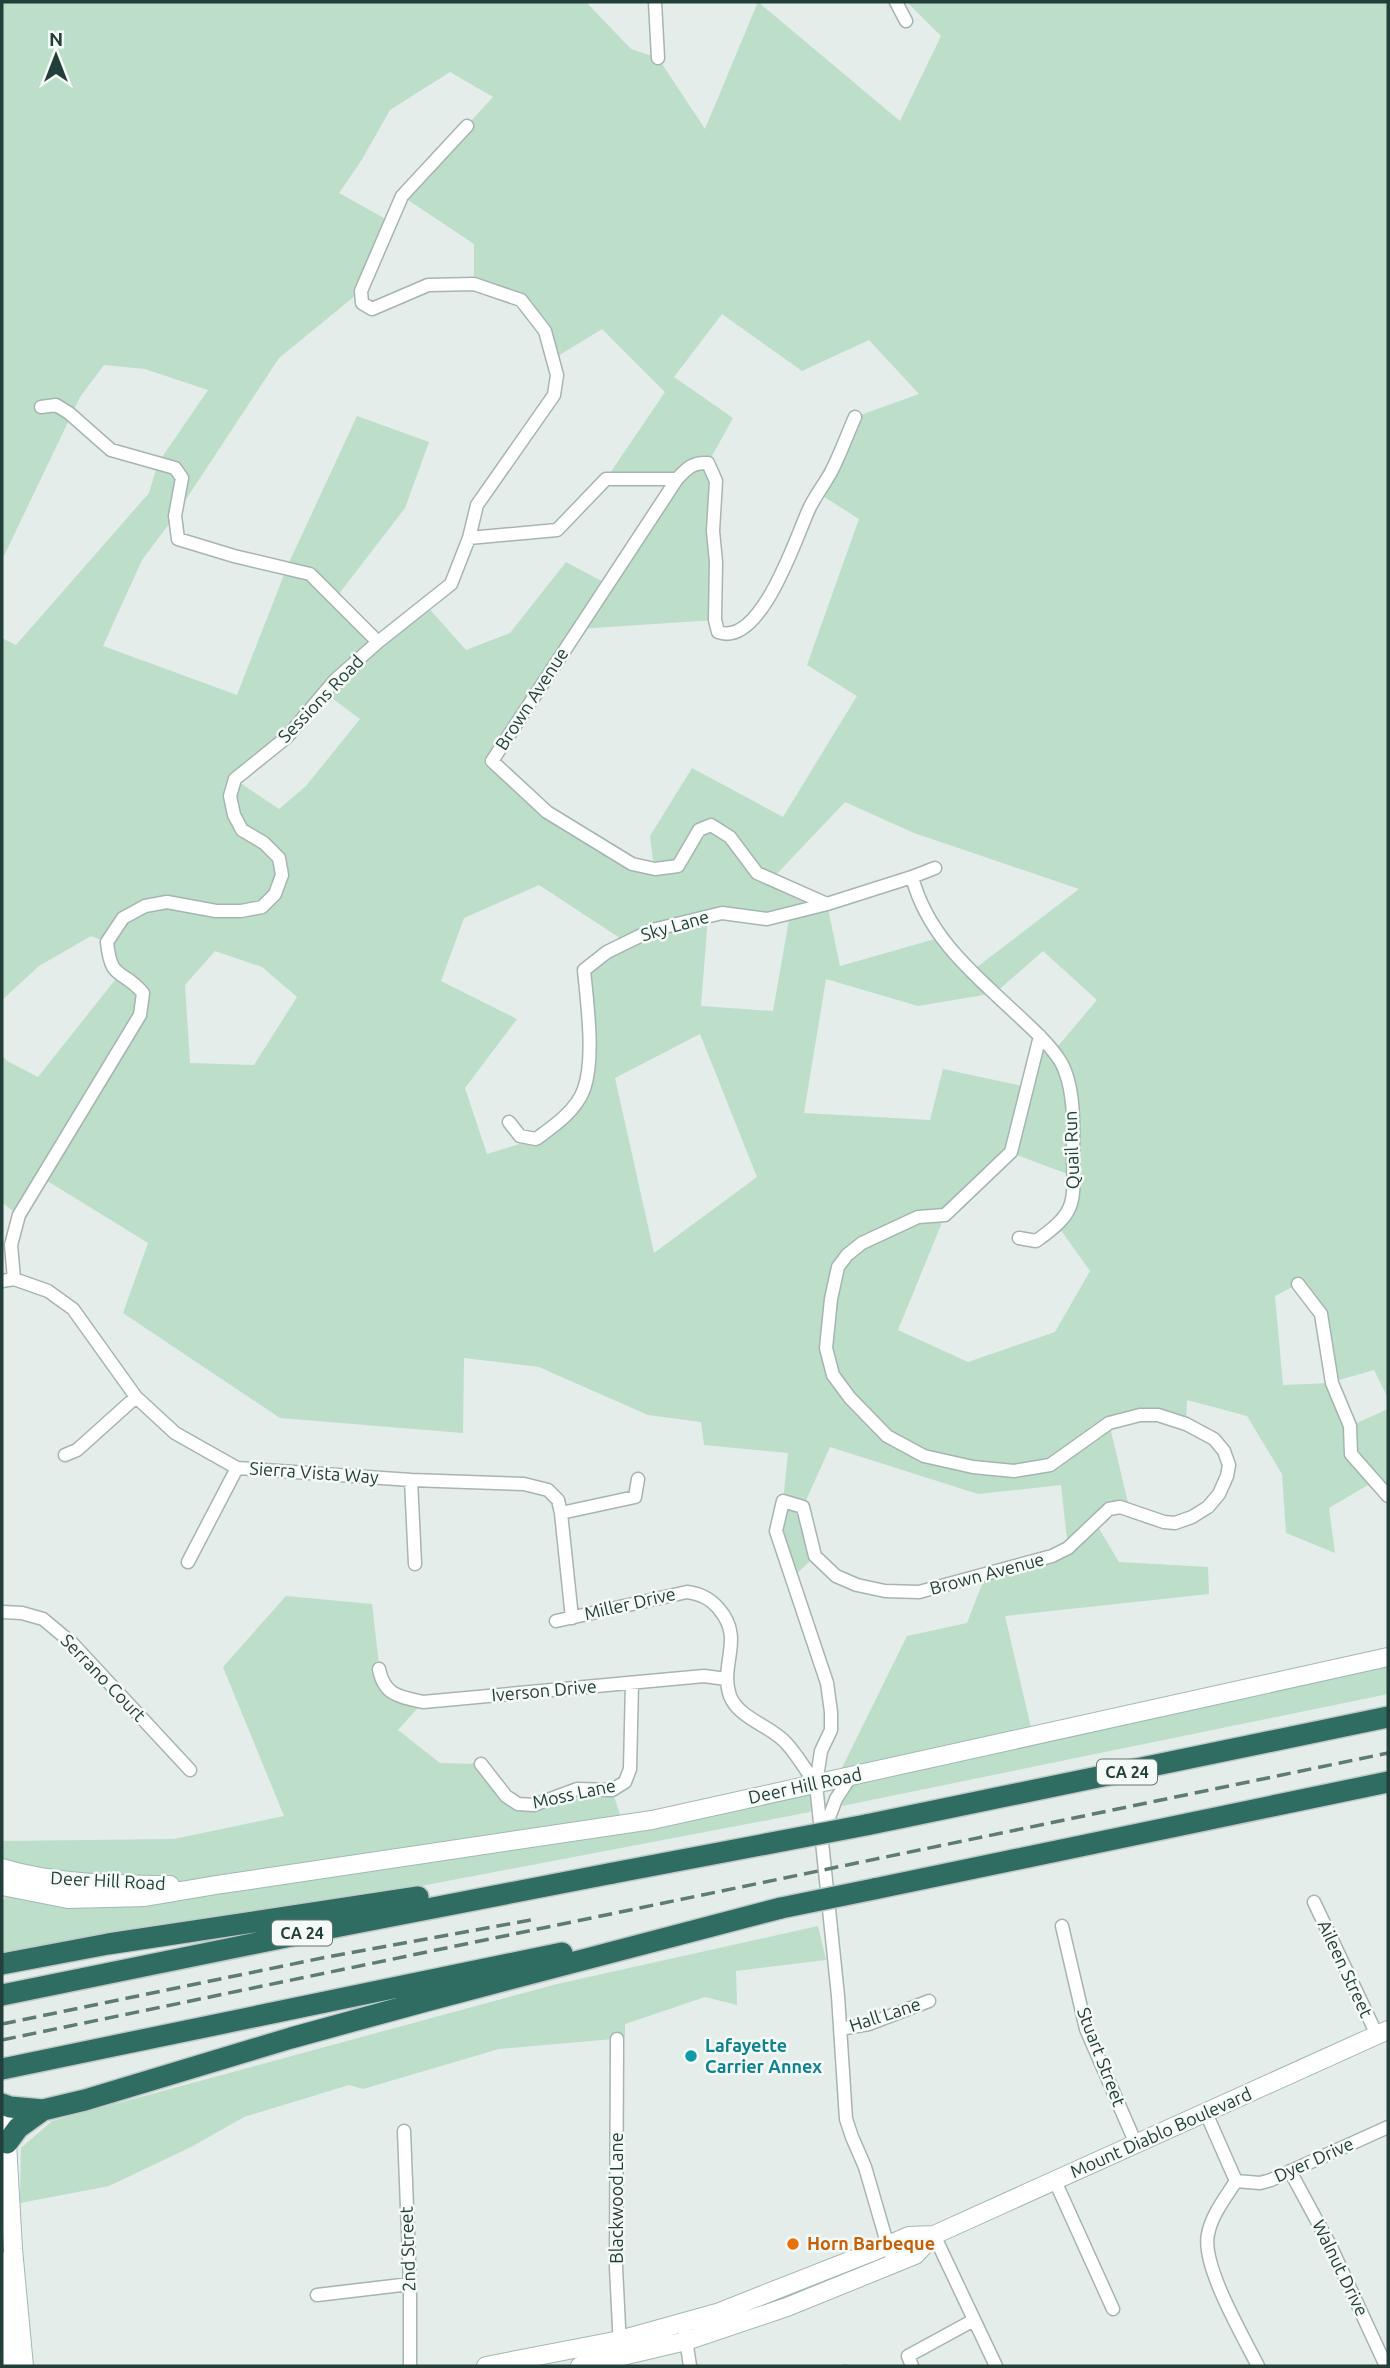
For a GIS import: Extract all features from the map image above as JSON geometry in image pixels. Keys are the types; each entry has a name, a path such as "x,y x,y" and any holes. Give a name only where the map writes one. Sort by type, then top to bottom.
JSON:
{"highway":[{"name":"CA 24","path":"2,1995 569,1881 866,1825 1388,1717"},
{"path":"2,2104 10,2108 43,2110 354,2021 781,1908 1388,1782"},
{"path":"9,1963 108,1944 374,1903 569,1881"},
{"path":"2,2069 536,1958 700,1928"},
{"path":"7,2143 18,2128 43,2110"}],"street":[{"path":"655,2 658,58"},
{"path":"896,2 906,21"},
{"path":"378,642 451,584 477,505 554,395 557,375 545,331 521,300 474,284 428,285 372,309 362,303 361,291 402,196 467,127"},
{"name":"Sessions Road","path":"8,1280 11,1245 19,1215 140,1015 143,993 133,981 119,975 109,963 107,942 124,918 145,906 167,902 216,911 241,911 262,907 275,894 282,875 279,858 264,843 242,830 234,816 230,796 235,779 287,737 335,680 378,642 310,573 234,556 178,538 175,516 182,478 175,468 111,450 56,405 41,408"},
{"path":"468,538 557,530 606,479 677,479 690,466 708,463 716,481 713,531 716,562 715,620 718,632 730,634 741,629 757,615 773,592 810,508 832,471 855,417"},
{"name":"Brown Avenue","path":"677,479 492,761 547,811 632,864 655,869 678,866 699,830 711,825 730,837 757,873 827,904"},
{"name":"Sky Lane","path":"509,1122 520,1136 536,1139 570,1111 584,1089 588,1064 589,1013 584,970 607,951 652,930 722,913 767,919 827,904 936,868"},
{"path":"912,877 929,920 957,958 1040,1036"},
{"name":"Brown Avenue","path":"893,2263 864,2167 846,2119 816,1784 821,1751 831,1730 831,1712 827,1683 776,1531 783,1501 803,1507 815,1556 836,1576 857,1585 885,1591 919,1592 1052,1556 1068,1548 1109,1509 1120,1507 1164,1522 1175,1523 1192,1517 1208,1507 1219,1494 1229,1465 1224,1451 1214,1439 1186,1424 1158,1415 1140,1415 1109,1423 1050,1465 1014,1471 973,1467 924,1456 887,1436 850,1398 833,1375 826,1348 831,1299 838,1267 862,1242 918,1217 944,1215 1011,1153 1040,1036"},
{"name":"Quail Run","path":"1019,1238 1036,1241 1058,1226 1073,1202 1072,1112 1065,1069 1040,1036"},
{"name":"Sierra Vista Way","path":"8,1280 48,1291 73,1309 136,1397 175,1433 237,1468 411,1480 524,1484 548,1490 558,1500 561,1513"},
{"path":"1298,1283 1321,1314 1332,1383 1350,1426 1351,1454 1388,1496"},
{"path":"65,1455 77,1450 136,1397"},
{"path":"188,1562 237,1468"},
{"path":"561,1513 635,1497 638,1479"},
{"path":"411,1480 415,1564"},
{"name":"Miller Drive","path":"561,1513 572,1618"},
{"name":"Miller Drive","path":"556,1621 687,1592 701,1594 720,1610 732,1632 726,1679"},
{"name":"Serrano Court","path":"2,1612 22,1613 43,1619 63,1636 190,1770"},
{"name":"Deer Hill Road","path":"2,1886 68,1899 145,1897 652,1820 1388,1657"},
{"name":"Iverson Drive","path":"379,1669 381,1682 397,1696 423,1702 704,1676 726,1679"},
{"path":"726,1679 731,1699 744,1713 786,1742 816,1784"},
{"name":"Moss Lane","path":"481,1764 506,1796 518,1804 534,1805 577,1789 612,1790 625,1782 630,1769 632,1683"},
{"path":"822,1835 836,1799 851,1776"},
{"name":"Deer Hill Road","path":"2,1868 26,1875 67,1880 145,1885 216,1885"},
{"path":"2,1901 20,1891"},
{"name":"Aileen Street","path":"1314,1902 1383,2033"},
{"name":"Stuart Street","path":"1062,1926 1086,2029 1136,2144"},
{"name":"Hall Lane","path":"840,2029 869,2024 929,2001"},
{"name":"Mount Diablo Boulevard","path":"486,2366 686,2341 787,2307 915,2255 934,2235 1383,2033"},
{"name":"Blackwood Lane","path":"617,2039 617,2267 620,2349"},
{"path":"1206,2113 1236,2180 1212,2222 1206,2242 1207,2252 1214,2275 1258,2366"},
{"path":"2,2115 7,2143 24,2366"},
{"name":"Dyer Drive","path":"1236,2180 1261,2183 1388,2127"},
{"name":"2nd Street","path":"404,2131 410,2366"},
{"name":"Walnut Drive","path":"1290,2172 1330,2245 1386,2366"},
{"path":"1055,2180 1113,2309"},
{"name":"Mount Diablo Boulevard","path":"580,2366 683,2323 777,2290 909,2235 934,2235"},
{"path":"934,2235 996,2366"},
{"path":"2,2261 9,2366"},
{"path":"317,2295 410,2284"},
{"path":"5,2307 11,2317 12,2328 20,2335"},
{"path":"912,2366 908,2356 974,2320"},
{"path":"683,2323 690,2366"}],"green space":[{"path":"2,2 586,2 631,49 658,58 705,129 758,2 900,121 941,36 907,2 1388,2 1388,1398 1374,1370 1332,1382 1350,1426 1388,1409 1388,1496 1375,1481 1329,1508 1335,1553 1286,1533 1282,1474 1247,1416 1187,1400 1186,1424 1158,1415 1109,1423 1130,1511 1120,1507 1095,1522 1119,1562 1208,1567 1209,1594 1005,1616 1033,1736 1388,1657 1388,1694 842,1806 843,1797 836,1780 907,1636 967,1623 986,1574 1068,1548 1061,1485 978,1494 830,1447 803,1507 815,1556 792,1578 776,1531 783,1501 788,1453 704,1445 701,1422 648,1415 539,1367 464,1358 463,1433 280,1418 123,1313 148,1243 41,1177 19,1215 2,1203 2,1055 7,1061 38,1077 119,975 106,942 91,936 39,966 2,1000 2,638 16,645 149,493 158,463 208,390 145,369 104,365 80,397 2,560","holes":["450,72 493,97 402,196 474,244 474,284 521,300 545,331 553,359 602,329 665,392 606,479 676,480 607,584 566,562 510,633 466,650 425,604 378,641 335,599 405,508 429,442 357,416 287,567 237,695 103,646 142,560 175,516 279,358 361,291 391,222 339,193 390,110","722,314 802,371 869,340 919,394 855,417 818,493 859,519 807,665 857,696 783,817 692,768 650,836 654,868 632,864 571,825 492,760 578,629 715,620 716,481 708,463 733,418 674,377","325,693 360,719 306,786 279,809 236,780","845,802 914,833 1079,889 972,971 942,937 840,966 827,904 772,879","539,885 626,942 584,970 584,1089 536,1139 487,1154 465,1088 517,1019 441,981 464,918","790,914 773,1011 701,1006 708,916","215,951 262,967 297,997 254,1065 190,1063 185,985","1043,951 1097,1000 1053,1052 1040,1036 1027,1087 943,1069 930,1120 804,1113 826,979 918,1006 995,993","700,1034 757,1177 654,1253 615,1078","1011,1153 1073,1176 1058,1226 1090,1271 1055,1332 968,1362 898,1330 945,1215","1298,1284 1321,1314 1331,1383 1283,1385 1275,1296"]},
{"path":"286,1596 372,1604 381,1682 423,1702 398,1730 440,1763 481,1764 518,1804 612,1790 623,1824 816,1784 818,1802 810,1812 374,1895 2,1956 2,1901 9,1895 25,1892 69,1899 145,1885 2,1868 2,1841 174,1839 284,1816 223,1667"},
{"path":"818,1926 826,1960 736,1971 737,2005 705,1997 625,2024 625,2038 499,2049 363,2089 349,2085 244,2117 193,2146 109,2186 20,2203 21,2148 52,2121 557,1984"}],"railway":[{"path":"2,2040 1388,1753"},
{"path":"2,2024 322,1958 531,1920"}],"place":[{"name":"Lafayette Carrier Annex","path":"691,2056"},
{"name":"Horn Barbeque","path":"793,2244"}]}
